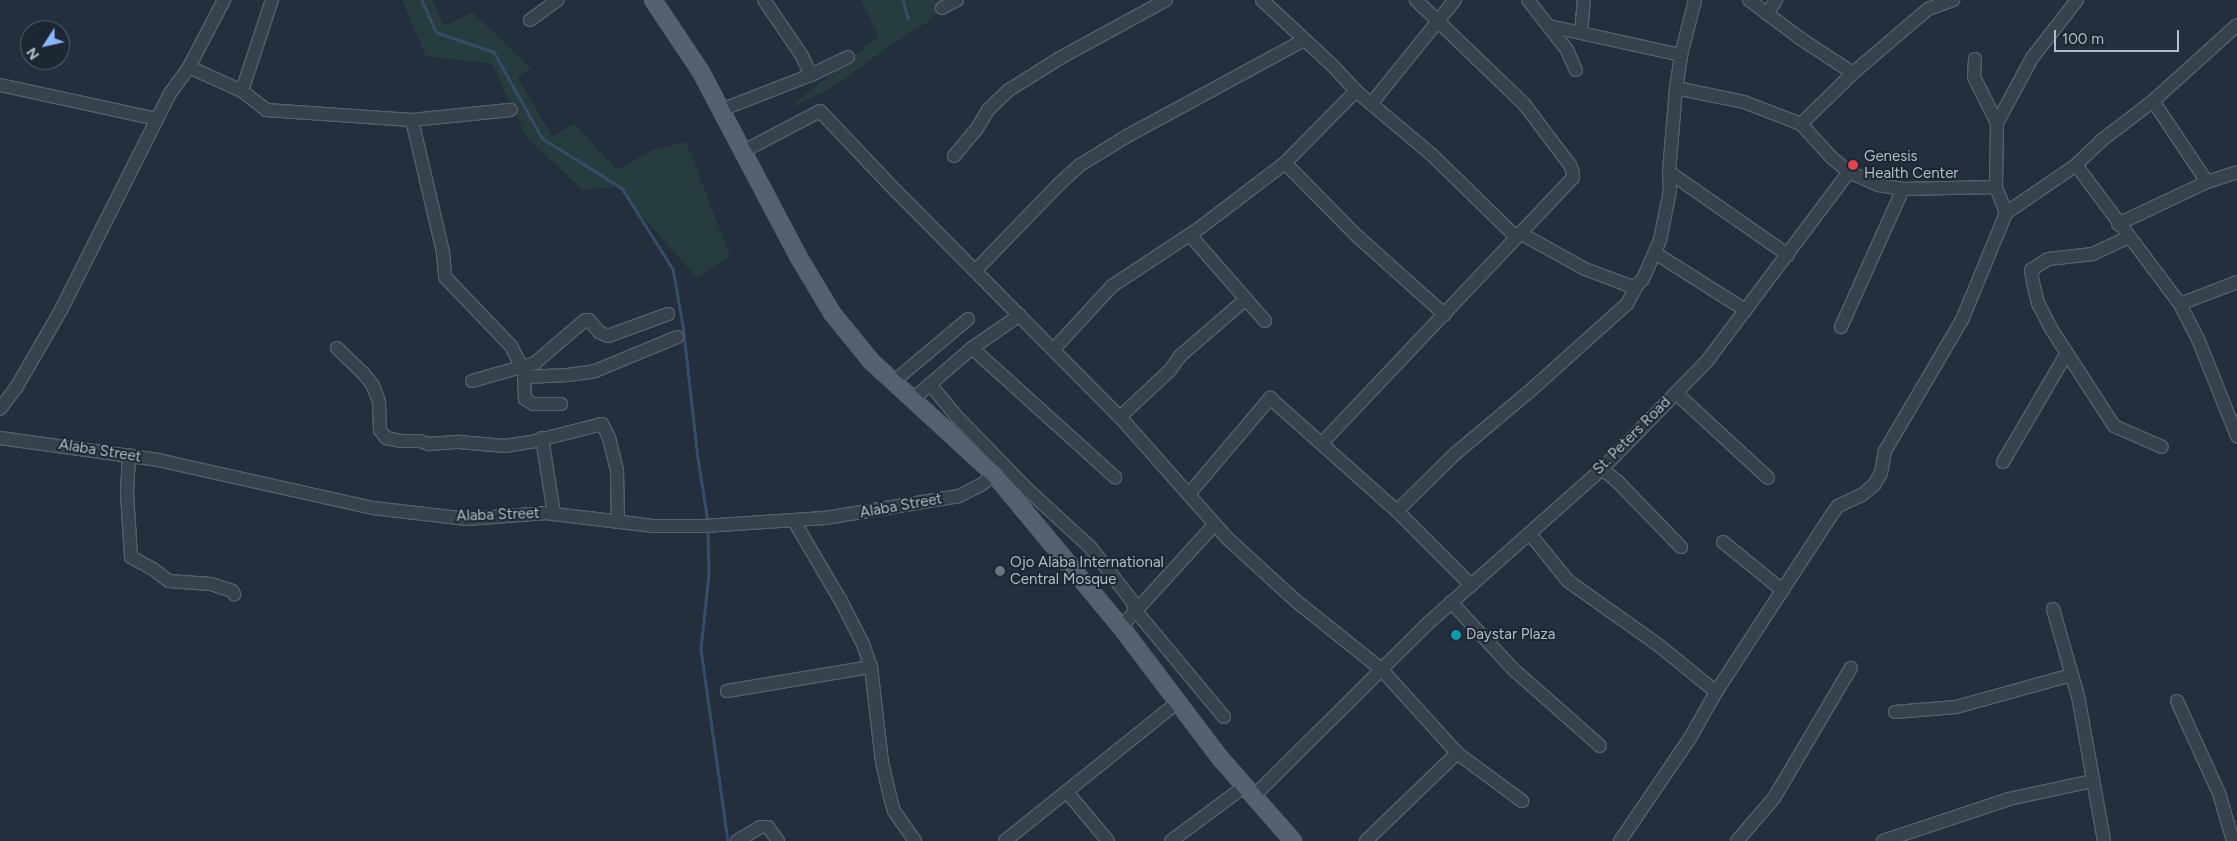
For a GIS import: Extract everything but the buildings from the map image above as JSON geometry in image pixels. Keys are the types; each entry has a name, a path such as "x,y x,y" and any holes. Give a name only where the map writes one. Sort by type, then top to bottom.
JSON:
{"main road":[{"path":"653,0 701,72 798,256 832,312 872,361 994,474 1121,627 1221,760 1293,841"}],"street":[{"path":"0,409 16,388 62,310 171,92 189,67 224,0"},
{"path":"242,91 272,0"},
{"path":"530,20 558,0"},
{"path":"764,0 802,56 811,75"},
{"path":"942,8 957,0"},
{"path":"954,156 976,130 988,110 1009,90 1060,58 1166,0"},
{"path":"1262,0 1332,65 1356,91 1432,155 1518,235 1584,270 1630,286 1637,285"},
{"path":"1322,443 1445,315 1572,178 1573,173 1570,165 1524,104 1416,0"},
{"path":"1371,104 1437,19 1455,0"},
{"path":"1528,0 1567,50 1576,70"},
{"path":"1581,33 1584,0"},
{"path":"1397,511 1456,453 1531,390 1627,304 1637,285 1643,279 1655,253 1670,191 1669,172 1676,88 1681,54 1695,0"},
{"path":"1749,0 1801,39 1853,73"},
{"path":"1767,14 1776,0"},
{"path":"1801,124 1924,5 1953,0"},
{"path":"2006,213 1996,187 1997,123 2032,58 2077,0"},
{"path":"1620,841 1690,738 1716,692 1838,506 1862,495 1874,485 1881,473 1885,451 1962,320 2006,213 2076,165 2102,140 2153,102 2237,25"},
{"path":"1549,26 1681,54"},
{"path":"976,270 1060,183 1080,165 1129,135 1304,40"},
{"path":"725,118 848,57"},
{"path":"1975,59 1974,77 1997,123"},
{"path":"189,67 242,91 266,110 412,120 510,110"},
{"path":"0,85 157,119"},
{"path":"1676,88 1744,102 1777,113 1801,124 1832,158 1849,172 1878,185 1903,189 1996,187"},
{"path":"1054,349 1112,286 1190,235 1285,163 1356,91"},
{"path":"2153,102 2207,182"},
{"path":"742,152 820,111 896,191 1120,417 1215,524 1296,601 1382,670 1457,753 1522,801"},
{"path":"412,120 443,252 445,277 511,346 523,373 524,395 528,402 561,404"},
{"path":"1285,163 1357,236 1445,315"},
{"path":"2076,165 2118,224 2180,304 2198,339 2237,436"},
{"path":"1669,172 1788,255"},
{"name":"St. Peters Road","path":"1171,841 1249,791 1382,670 1390,660 1451,602 1530,534 1602,468 1707,361 1849,172"},
{"path":"2118,224 2207,182 2237,172"},
{"path":"1842,326 1903,189"},
{"path":"1190,235 1265,321"},
{"path":"2129,237 2093,254 2048,259 2032,270 2038,303 2067,353 2114,426 2162,447"},
{"path":"1655,253 1745,310"},
{"path":"2180,304 2237,282"},
{"path":"1120,417 1170,370 1180,356 1246,299"},
{"path":"523,373 585,320 589,320 599,332 608,336 668,314"},
{"path":"913,399 972,348 1020,315"},
{"path":"893,382 968,319"},
{"path":"472,381 523,373 568,375 595,371 677,338"},
{"path":"337,348 364,374 373,386 379,402 380,430 386,438 400,441 420,441 428,444 459,442 492,446 520,444 597,423 602,424 605,427 617,471 618,521"},
{"path":"972,348 1115,477"},
{"path":"2004,462 2067,353"},
{"path":"930,384 957,417 1028,490 1091,548 1132,601 1136,610 1224,717"},
{"path":"1676,393 1768,478"},
{"path":"1189,494 1270,398 1397,511 1471,585"},
{"name":"Alaba Street","path":"0,438 129,455 221,473 373,508 466,519 554,514 653,526 709,526 794,521 851,515 960,496 981,485 994,474"},
{"path":"542,438 554,514"},
{"path":"129,455 127,493 131,557 168,581 211,584 232,591 234,594"},
{"path":"1602,468 1618,481 1680,547"},
{"path":"794,521 854,625 871,667 882,762 890,798 894,811 915,841"},
{"path":"1121,627 1215,524"},
{"path":"1530,534 1568,581 1657,644 1716,692"},
{"path":"1724,542 1783,591"},
{"path":"1451,602 1513,669 1600,746"},
{"path":"2053,609 2072,675 2104,841"},
{"path":"727,691 871,667"},
{"path":"1737,841 1774,798 1851,668"},
{"path":"1894,712 1956,707 2072,675"},
{"path":"2177,701 2219,793 2233,841"},
{"path":"1005,841 1178,702"},
{"path":"1366,841 1457,753"},
{"path":"1883,841 2009,799 2094,782"},
{"path":"1067,792 1108,841"},
{"path":"737,841 760,826 768,828 778,841"}],"green space":[{"path":"402,0 432,0 444,26 472,12 531,68 517,77 552,136 575,124 617,170 652,150 686,142 730,255 698,279 616,187 583,190 527,138 492,64 426,56"},
{"path":"861,0 945,0 947,2 928,22 901,38 830,89 787,109 879,36"}],"waterway":[{"path":"422,0 436,32 494,52 542,138 622,188 673,269 683,325 698,458 708,522"},
{"path":"903,0 908,18"},
{"path":"708,530 709,574 701,649 728,841"}],"place":[{"name":"Genesis Health Center","path":"1853,165"},
{"name":"Ojo Alaba International Central Mosque","path":"1000,571"},
{"name":"Daystar Plaza","path":"1456,635"}]}
